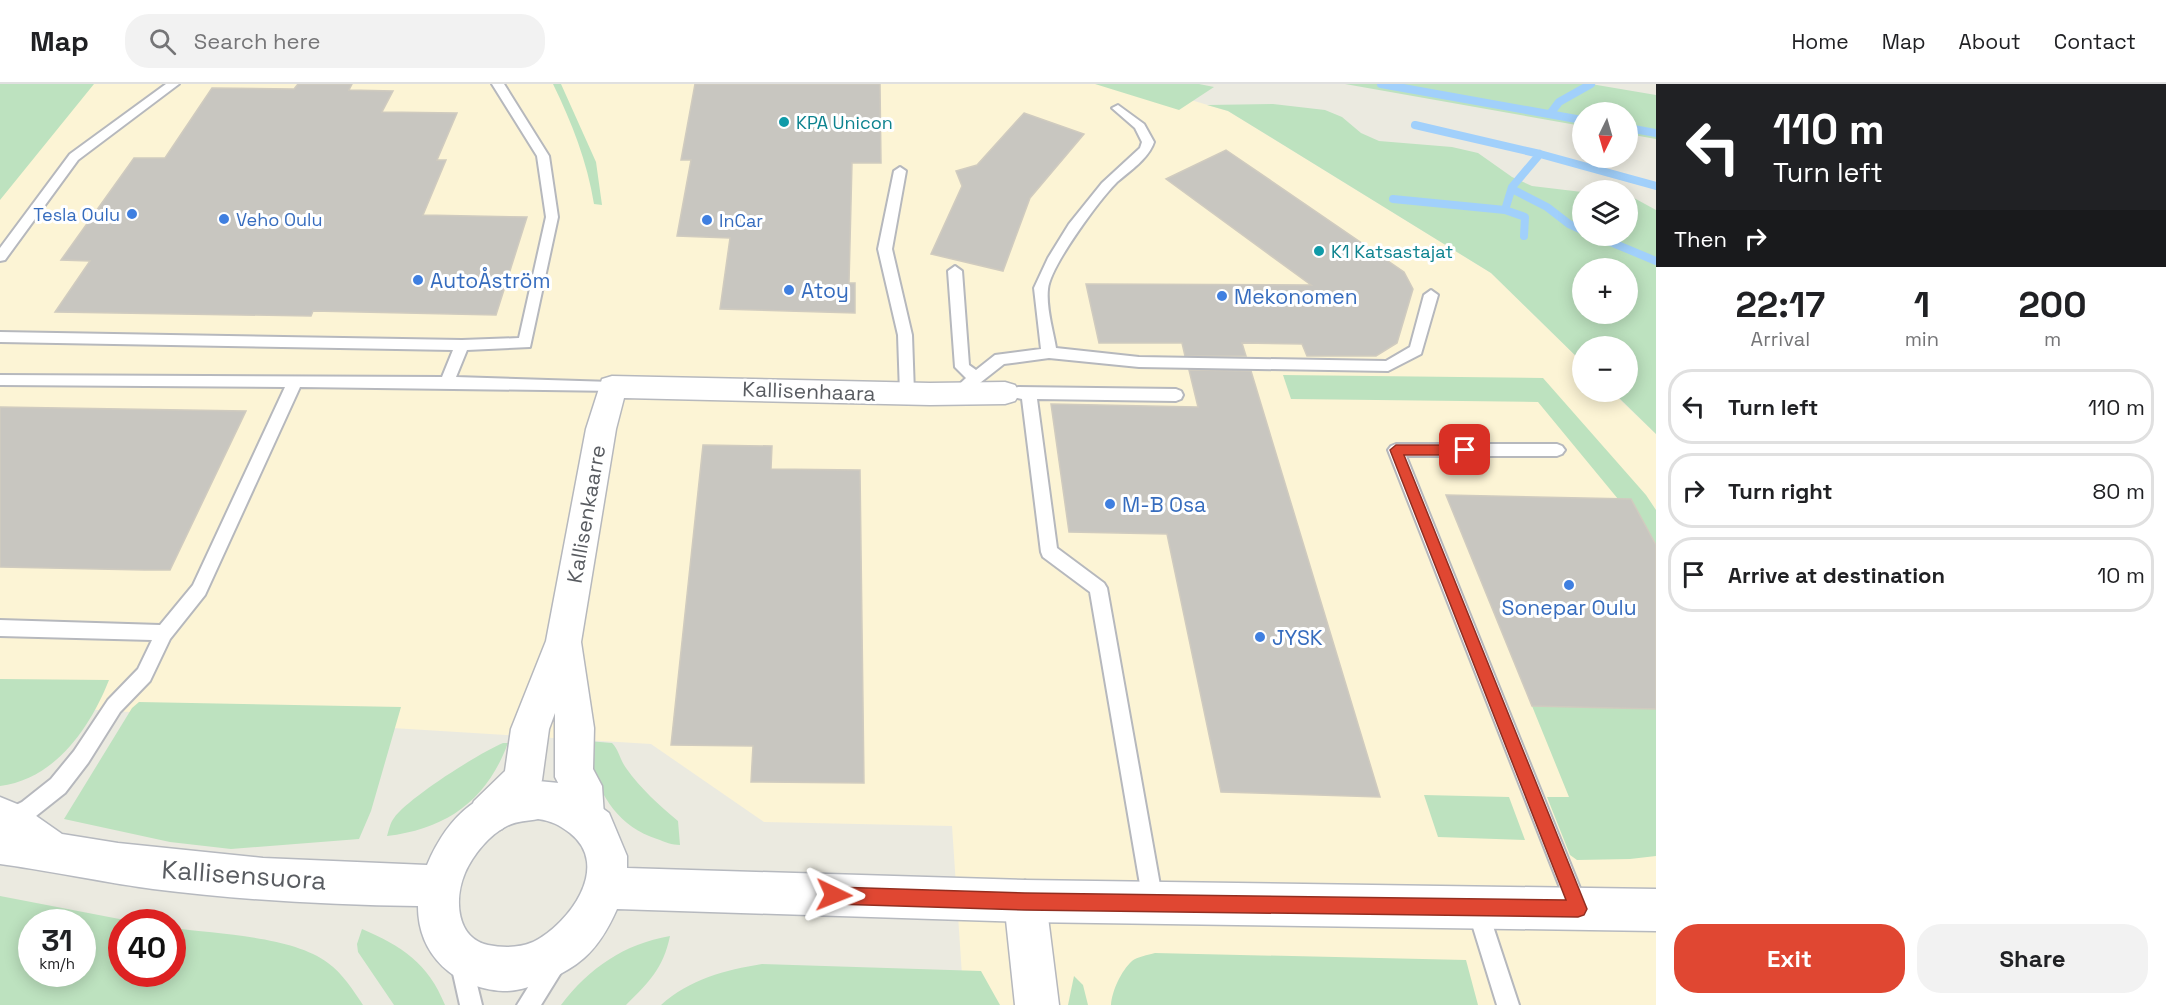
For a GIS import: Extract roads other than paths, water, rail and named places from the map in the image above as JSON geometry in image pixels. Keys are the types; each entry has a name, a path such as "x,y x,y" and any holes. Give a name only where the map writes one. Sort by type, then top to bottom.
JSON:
{"street":[{"name":"Kallisenhaara","path":"612,387 908,393 968,384 1017,393"},
{"name":"Kallisenkaarre","path":"487,816 523,780 530,729 564,641 601,429 612,387"},
{"name":"Kallisenkaarre","path":"564,641 575,728 574,777 583,786 584,816"},
{"path":"538,800 563,804 584,816 600,836 607,860 607,888 598,914 581,939 559,958 533,970 506,974 481,969 460,956 445,936 438,913 439,886 448,859 465,835 487,816 512,804 538,800"},
{"name":"Kallisensuora","path":"3,827 50,850 166,870 290,882 439,886"},
{"path":"607,888 1025,901 1656,910"},
{"path":"1025,901 1037,1005"}],"lane":[{"path":"0,257 74,158 173,84"},
{"path":"0,337 462,345 525,343 552,218 543,156 498,84"},
{"path":"1049,353 1041,288 1055,258 1074,227 1106,186 1146,149 1148,142 1140,126 1118,108"},
{"path":"900,171 885,249 906,335 908,393"},
{"path":"956,271 962,367 969,373 968,384"},
{"path":"968,384 1000,359 1049,353 1139,362 1388,366 1416,350 1431,295"},
{"path":"447,382 462,345"},
{"path":"0,380 447,382 612,387"},
{"path":"3,827 58,786 81,757 114,706 144,675 164,633 199,590 295,381"},
{"path":"1153,902 1098,588 1049,552 1017,393 1176,395"},
{"path":"1557,450 1396,450 1578,909"},
{"path":"0,628 164,633"},
{"path":"1476,907 1508,1005"},
{"path":"460,956 471,1005"},
{"path":"528,1005 559,958"}],"waterway":[{"path":"1381,84 1572,118"},
{"path":"1550,114 1559,102 1591,84"},
{"path":"1415,125 1540,154"},
{"path":"1638,130 1656,133"},
{"path":"1505,210 1512,187 1540,154"},
{"path":"1540,154 1656,186"},
{"path":"1512,189 1547,207 1572,225"},
{"path":"1393,199 1505,210"},
{"path":"1505,210 1525,217 1524,236"},
{"path":"1620,246 1656,261"}],"place":[{"name":"KPA Unicon","path":"784,122"},
{"name":"Tesla Oulu","path":"132,214"},
{"name":"Veho Oulu","path":"224,219"},
{"name":"InCar","path":"707,220"},
{"name":"K1 Katsastajat","path":"1319,251"},
{"name":"AutoÅström","path":"418,280"},
{"name":"Atoy","path":"789,290"},
{"name":"Mekonomen","path":"1222,296"},
{"name":"M-B Osa","path":"1110,504"},
{"name":"Sonepar Oulu","path":"1569,585"},
{"name":"JYSK","path":"1260,637"}]}
